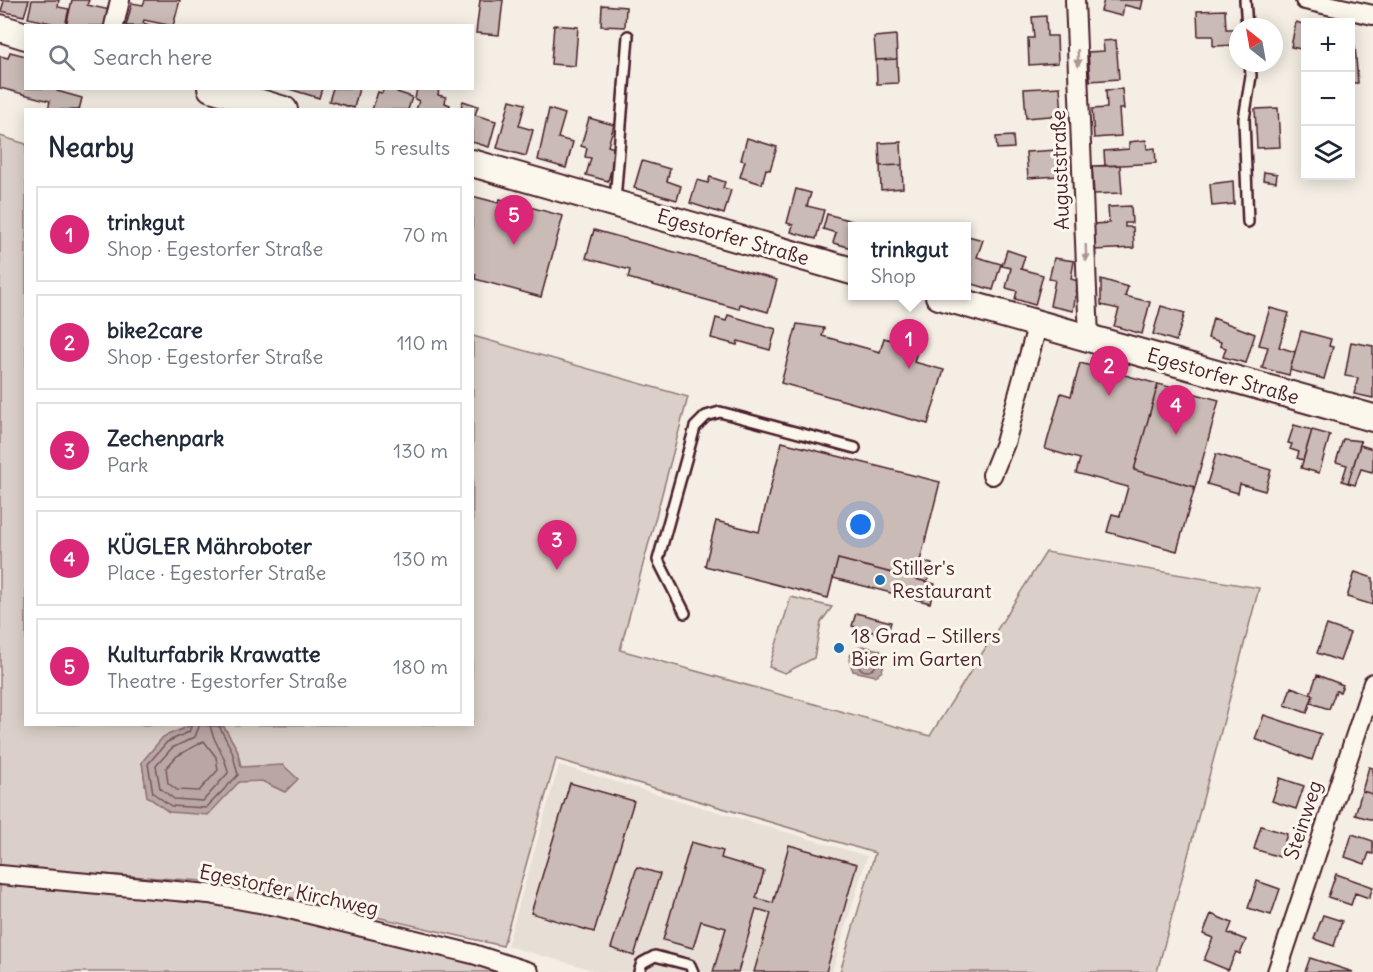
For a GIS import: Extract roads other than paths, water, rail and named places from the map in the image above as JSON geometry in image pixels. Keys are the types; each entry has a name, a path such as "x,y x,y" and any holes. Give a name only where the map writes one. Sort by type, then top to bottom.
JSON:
{"main road":[{"path":"0,28 24,35"},
{"path":"218,90 277,108"},
{"name":"Egestorfer Straße","path":"474,164 848,270"},
{"name":"Egestorfer Straße","path":"954,300 1373,418"}],"street":[{"path":"114,24 120,0"},
{"name":"Auguststraße","path":"1075,0 1089,338"},
{"path":"1305,0 1373,15"},
{"path":"992,475 1005,443 1038,323"},
{"name":"Steinweg","path":"1277,972 1372,688"},
{"name":"Egestorfer Kirchweg","path":"0,875 209,894 281,907 473,954 529,972"}],"lane":[{"path":"1245,0 1246,18"},
{"path":"614,203 628,36"},
{"path":"1248,222 1244,119 1251,72"},
{"path":"685,613 658,560 695,427 706,416 720,412 855,448"},
{"path":"639,972 642,963 655,956 690,965 693,972"}],"water":[{"path":"862,646 879,650 886,655 882,671 876,676 853,671 849,660 852,651"},
{"path":"190,726 224,727 237,749 241,767 283,765 298,779 285,792 262,781 239,782 208,815 169,812 147,796 142,762 163,737"}],"place":[{"name":"Kulturfabrik Krawatte","path":"514,245"},
{"name":"trinkgut","path":"909,369"},
{"name":"bike2care","path":"1109,396"},
{"name":"KÜGLER Mähroboter","path":"1176,435"},
{"name":"Zechenpark","path":"557,570"},
{"name":"Stiller's Restaurant","path":"880,580"},
{"name":"18 Grad – Stillers Bier im Garten","path":"839,648"}]}
